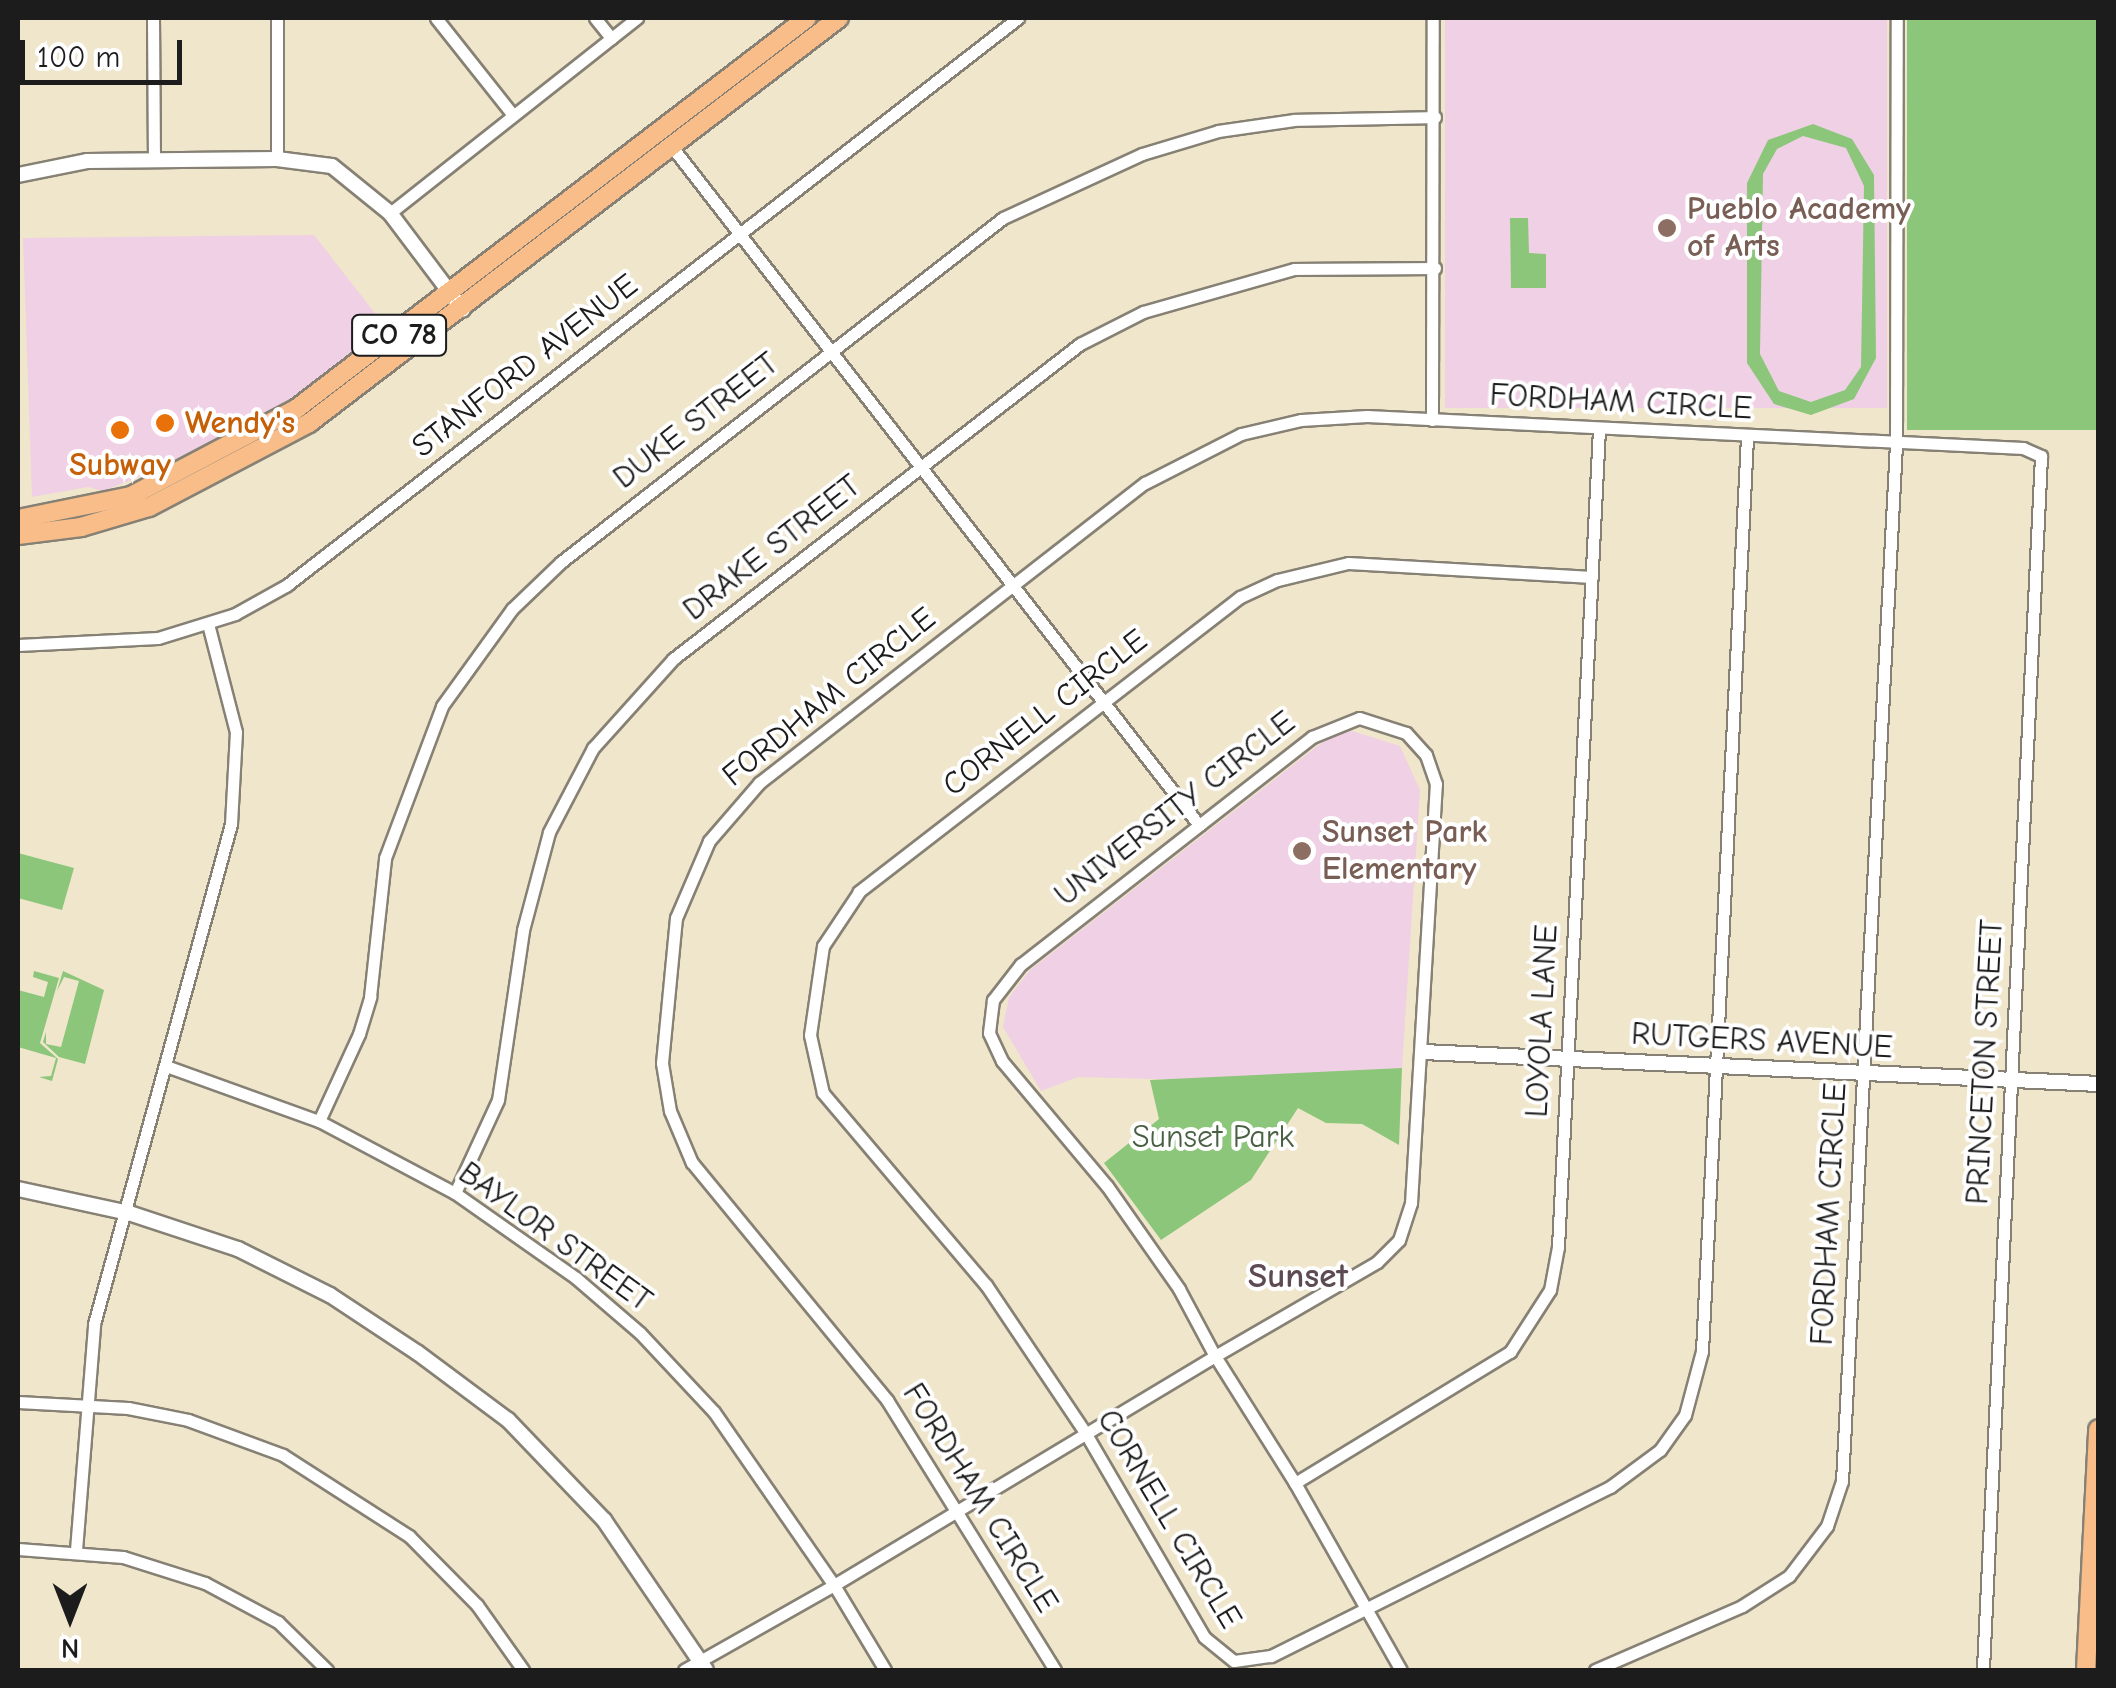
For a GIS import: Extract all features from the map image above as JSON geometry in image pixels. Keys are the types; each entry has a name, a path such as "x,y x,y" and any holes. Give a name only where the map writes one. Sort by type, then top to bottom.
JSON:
{"main road":[{"name":"CO 78","path":"18,535 118,518 208,480 308,423 463,310 808,18"},
{"name":"CO 78","path":"18,519 100,505 173,478 296,409 838,18"},
{"path":"2086,1670 2095,1556 2098,1429"}],"street":[{"path":"154,18 154,160"},
{"path":"277,18 277,159"},
{"path":"436,18 513,114"},
{"path":"595,18 611,38"},
{"path":"390,213 637,18"},
{"name":"STANFORD AVENUE","path":"18,645 120,643 208,624 287,586 1018,18"},
{"path":"1432,420 1433,18"},
{"path":"1896,443 1897,18"},
{"name":"DUKE STREET","path":"318,1121 370,997 386,858 399,810 442,706 472,659 561,562 1003,218 1142,154 1218,132 1294,120 1435,117"},
{"path":"666,139 827,353 1198,826"},
{"path":"18,173 86,161 277,159 332,166 390,213 463,310"},
{"name":"DRAKE STREET","path":"455,1193 502,1086 538,860 593,748 673,660 1080,344 1143,312 1294,269 1435,268"},
{"name":"FORDHAM CIRCLE","path":"1055,1670 958,1510 858,1360 692,1163 670,1112 661,1037 679,907 724,820 780,765 1145,482 1209,447 1301,420 1432,420 2023,448 2041,456"},
{"name":"LOYOLA LANE","path":"1295,1483 1486,1369 1534,1324 1556,1268 1598,428"},
{"name":"CORNELL CIRCLE","path":"1592,577 1348,563 1309,570 1240,597 842,910 822,946 810,1036 815,1076 835,1112 986,1284 1086,1434 1204,1637 1222,1655 1260,1661 1610,1487 1644,1466 1674,1434 1694,1393 1702,1352 1747,436"},
{"name":"FORDHAM CIRCLE","path":"1595,1670 1764,1594 1803,1562 1827,1526 1845,1453 1896,443"},
{"name":"PRINCETON STREET","path":"1983,1670 2041,456"},
{"path":"76,1550 94,1324 129,1213 227,847 236,789 232,712 208,624"},
{"name":"UNIVERSITY CIRCLE","path":"1376,719 1418,742 1436,784 1423,1052 1410,1215 1399,1240 1377,1262 1215,1356 1140,1230 1002,1061 990,1033 993,1000 1008,974 1198,826 1344,720 1376,719"},
{"name":"RUTGERS AVENUE","path":"1423,1052 2098,1084"},
{"name":"BAYLOR STREET","path":"166,1066 318,1121 455,1193 640,1333 714,1412 834,1584 884,1670"},
{"path":"18,1189 129,1213 238,1249 330,1296 508,1420 604,1520 703,1666"},
{"path":"684,1670 703,1666 1215,1356 1295,1483 1400,1670"},
{"path":"18,1402 89,1404 241,1438 361,1499 442,1567 522,1670"},
{"path":"18,1549 76,1550 161,1567 242,1600 307,1645 328,1670"}],"shaded area":[{"name":"Pueblo Academy of Arts","path":"1445,18 1887,18 1887,408 1445,408"},
{"path":"314,235 389,331 296,397 197,454 103,491 88,487 32,497 23,238"},
{"name":"Sunset Park Elementary","path":"1352,731 1400,746 1420,790 1402,1068 1190,1080 1078,1077 1041,1091 1003,1027 1009,997 1030,970 1329,737"}],"green space":[{"path":"1907,18 2098,18 2098,430 1907,430"},
{"path":"1813,124 1852,139 1874,175 1876,358 1854,399 1811,415 1774,404 1747,363 1747,183 1768,140","holes":["1803,136 1846,148 1864,186 1861,367 1845,390 1811,402 1779,391 1760,354 1763,174 1777,149"]},
{"path":"1510,218 1528,218 1529,253 1546,254 1546,288 1511,288"},
{"path":"18,853 74,868 62,910 18,898"},
{"path":"34,971 59,978 40,1043 58,1059 52,1081 39,1077 51,1076 56,1058 18,1047 18,990 44,997 48,982 33,977"},
{"path":"63,971 104,990 85,1064 59,1057 43,1042 46,1032 46,1044 61,1047 79,981 64,977 57,991"},
{"name":"Sunset Park","path":"1402,1068 1399,1145 1362,1124 1326,1123 1298,1108 1251,1180 1161,1240 1104,1163 1159,1119 1150,1080"}],"place":[{"name":"Pueblo Academy of Arts","path":"1667,228"},
{"name":"Wendy's","path":"165,423"},
{"name":"Subway","path":"120,430"},
{"name":"Sunset Park Elementary","path":"1302,851"}],"district":[{"name":"Sunset","path":"1298,1276"}]}
